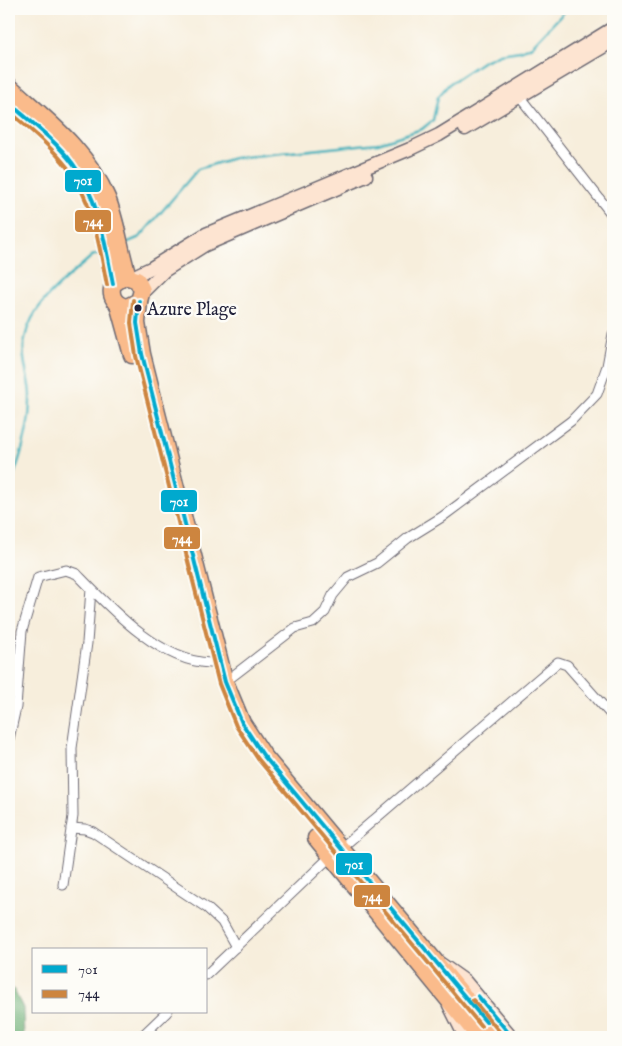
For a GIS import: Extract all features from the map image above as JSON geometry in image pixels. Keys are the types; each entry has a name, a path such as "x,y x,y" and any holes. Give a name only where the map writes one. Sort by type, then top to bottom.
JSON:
{"highway":[{"path":"9,86 66,138 86,161 104,193 109,233"},
{"path":"9,103 72,164 91,195 109,233 122,274 112,295 118,304 210,663 222,702 242,742 335,852 435,961 476,1033"},
{"path":"122,274 140,284 137,323 142,354 225,682 236,712 255,745 447,1000 476,1033 498,1037"},
{"path":"118,304 127,307 140,297"}],"main road":[{"path":"122,274 151,268 206,234 410,149 439,135 613,28"},
{"path":"140,297 164,270 205,245 434,147 613,41"},
{"path":"435,961 451,969 465,981 512,1037"}],"street":[{"path":"519,96 613,216"},
{"path":"225,682 294,628 313,623 319,618 325,612 333,595 348,577 377,563 408,538 442,517 571,421 597,394 610,368 613,334"},
{"path":"9,739 16,707 22,630 38,577 66,570 77,574 135,629 149,639 179,657 196,663 210,663"},
{"path":"63,885 74,806 72,748 88,643 91,589"},
{"path":"208,973 335,852 558,662 565,663 613,717"},
{"path":"71,828 85,829 93,832 207,908 222,922 236,947"},
{"path":"141,1037 165,1014"}],"green space":[{"path":"9,987 14,990 23,1008 24,1037 9,1037"}],"waterway":[{"path":"126,243 140,237 198,169 234,158 378,143 422,129 433,120 438,97 449,84 482,62 500,54 520,51 532,46 567,9"},
{"path":"9,488 21,454 29,418 30,395 24,360 24,345 29,325 35,313 52,292 92,256 100,253"}],"transit line":[{"name":"701","path":"9,103 59,147 82,178 100,222 113,284"},
{"name":"744","path":"9,111 54,152 76,180 94,223 107,285"},
{"name":"744","path":"133,300 131,323 136,356 219,684 236,726 258,759 481,1026"},
{"name":"701","path":"139,301 137,323 142,354 225,682 242,723 263,755 486,1022"},
{"name":"701","path":"478,996 512,1037"},
{"name":"744","path":"473,1000 504,1037"}],"place":[{"name":"Azure Plage","path":"138,308"}]}
